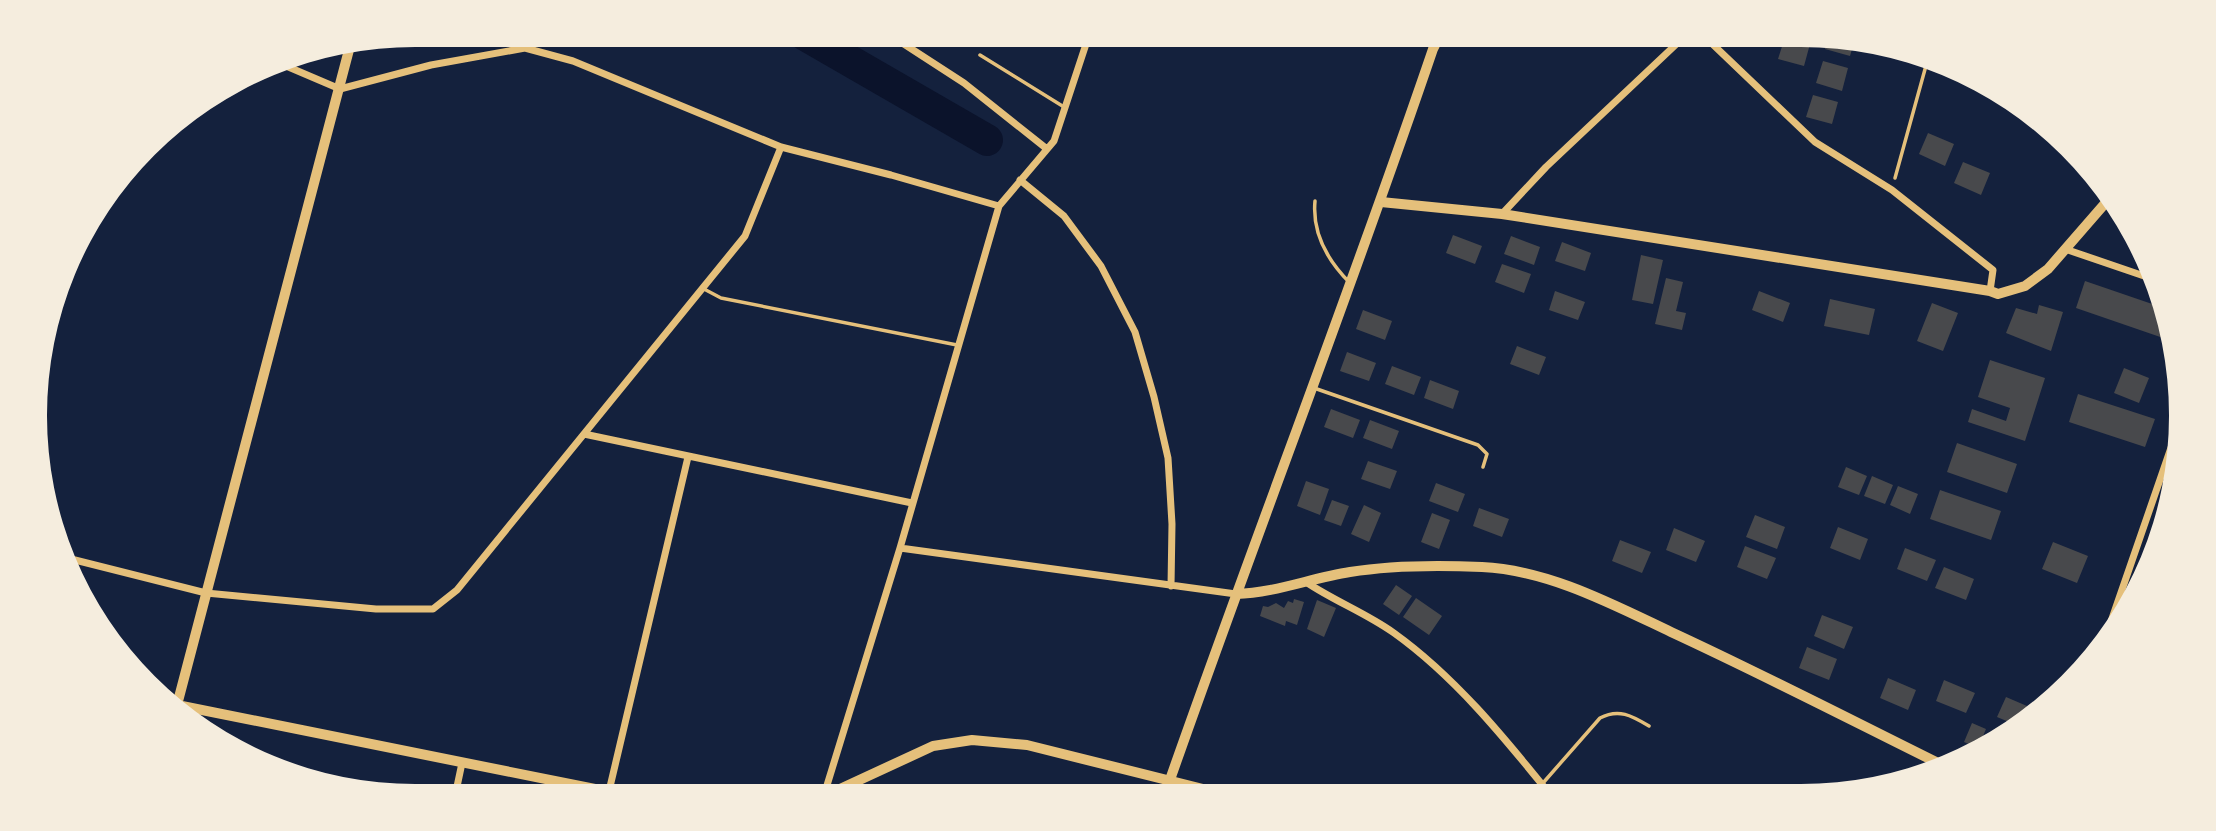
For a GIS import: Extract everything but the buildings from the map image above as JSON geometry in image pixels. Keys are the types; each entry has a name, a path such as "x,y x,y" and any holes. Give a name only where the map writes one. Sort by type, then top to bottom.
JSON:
{"main road":[{"path":"178,696 348,53"},
{"path":"193,710 572,784"},
{"path":"849,784 933,746 972,740 1027,746 1181,784"}],"street":[{"path":"908,47 964,83 1047,149"},
{"path":"828,784 999,206 1054,141 1085,47"},
{"path":"1168,784 1381,202 1434,47"},
{"path":"1502,214 1546,167 1673,47"},
{"path":"1716,47 1815,142 1892,190 1993,270 1990,291"},
{"path":"291,69 340,89 431,65 525,48 573,61 781,147 891,174 999,206"},
{"path":"77,561 206,593 376,609 433,609 457,590 745,236 781,147"},
{"path":"1020,180 1064,216 1072,226 1101,266 1135,332 1168,458 1172,524 1171,586"},
{"path":"1381,202 1502,214 1998,294 2025,286 2048,269 2103,206"},
{"path":"2065,249 2140,274"},
{"path":"584,434 912,503"},
{"path":"611,784 688,457"},
{"path":"2118,602 2166,462"},
{"path":"900,548 1236,594 1256,594 1349,572 1412,566 1485,567 1543,578 1642,618 1721,655 1931,760"},
{"path":"1306,582 1371,618 1415,649 1456,687 1542,784"},
{"path":"457,784 461,763"}],"lane":[{"path":"980,55 1064,107"},
{"path":"1315,201 1314,213 1320,241 1351,284"},
{"path":"703,289 721,298 957,345"},
{"path":"1312,387 1478,445 1487,454 1483,467"},
{"path":"1542,784 1600,718 1608,714 1625,713 1648,726"}],"path":[{"path":"1892,190 1925,69"}],"waterway":[{"path":"826,47 987,140"}]}
